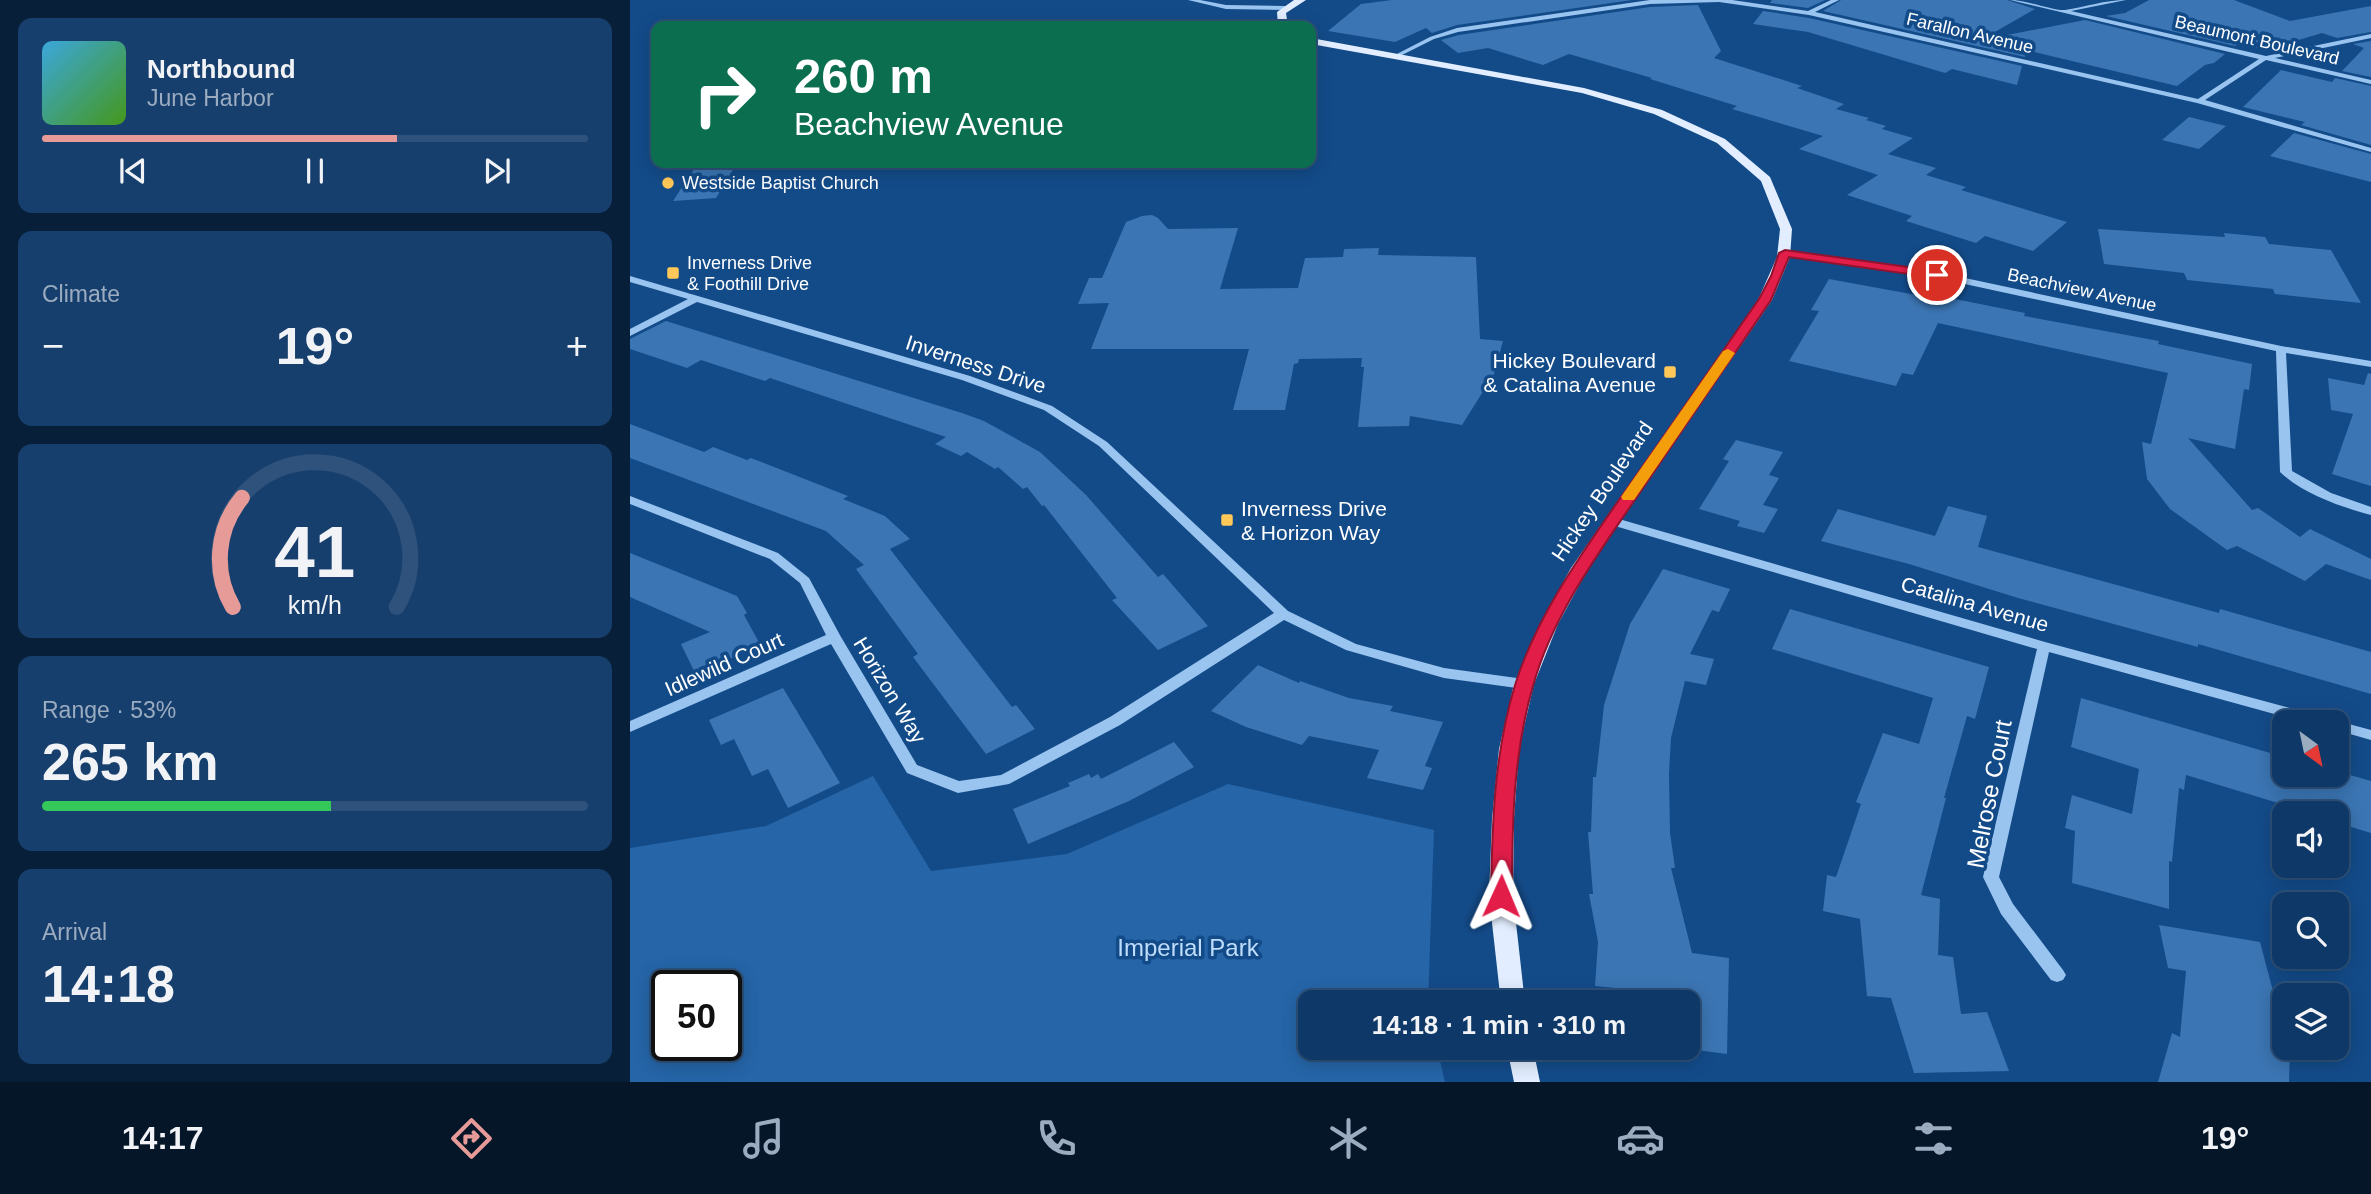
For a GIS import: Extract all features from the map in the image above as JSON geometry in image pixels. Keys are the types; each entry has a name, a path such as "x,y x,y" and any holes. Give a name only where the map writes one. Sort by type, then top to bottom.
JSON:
{"main road":[{"path":"1280,21 1285,8 1302,0"},
{"name":"Hickey Boulevard","path":"1316,42 1580,89 1635,104 1686,123 1729,147 1760,174 1782,210 1786,231 1785,253 1765,300 1580,568 1549,624 1524,684 1509,748 1503,819 1501,896 1512,990"},
{"path":"1522,1060 1527,1082"}],"street":[{"path":"1191,0 1226,7 1285,8"},
{"name":"Farallon Avenue","path":"1394,57 1432,38 1457,30 1650,2 1719,0 1809,13 2199,101 2371,150"},
{"path":"1809,13 1836,0"},
{"name":"Beaumont Boulevard","path":"2013,0 2371,82"},
{"path":"2061,11 2123,0"},
{"path":"2199,101 2265,58 2371,36"},
{"name":"Beachview Avenue","path":"1785,253 1937,275 2281,349 2371,364"},
{"name":"Inverness Drive","path":"630,279 965,378 1048,408 1103,444 1283,614 1351,646 1444,673 1524,684"},
{"path":"630,333 695,299"},
{"path":"2281,349 2286,472 2313,489 2348,505 2371,511"},
{"name":"Horizon Way","path":"630,499 774,556 804,581 912,769 958,787 1004,780 1029,767 1115,721 1283,614"},
{"name":"Catalina Avenue","path":"1612,521 2044,646 2279,710"},
{"name":"Idlewild Court","path":"630,727 834,637"},
{"name":"Melrose Court","path":"2044,646 1991,877 2007,909 2057,975"},
{"path":"2349,728 2371,734"}],"green space":[{"name":"Imperial Park","path":"873,776 931,871 1067,854 1228,784 1434,830 1428,990 1298,990 1298,1060 1440,1060 1445,1082 630,1082 630,848 766,826"}],"building":[{"path":"1392,0 1632,0 1457,25 1432,33 1426,28 1395,42 1328,31 1361,4"},
{"path":"1772,0 1825,0 1808,8 1770,3"},
{"path":"1841,0 2007,0 2035,9 1981,40 2085,20 2225,54 2177,86 2026,50 2025,57 1823,11"},
{"path":"2149,0 2234,0 2290,21 2371,6 2371,32 2337,38 2322,33 2265,50 2238,44 2235,46 2106,16 2125,13"},
{"path":"1698,5 1721,51 1714,58 1802,86 1797,88 1844,104 1836,109 1869,118 1866,120 1886,126 1882,129 1913,138 1888,154 1936,168 1926,175 1966,187 1961,190 2067,222 2033,251 1985,236 1976,243 1906,221 1912,216 1847,195 1878,175 1799,149 1823,136 1732,109 1737,106 1650,79 1652,78 1569,54 1543,65 1488,48 1458,53 1441,40 1459,35 1650,7"},
{"path":"1763,11 1809,18 2022,66 2017,85 1952,69 1945,73 1808,32 1753,24"},
{"path":"2371,41 2371,77 2342,71 2364,48 2353,44"},
{"path":"2281,70 2332,82 2335,78 2371,86 2371,145 2301,125 2305,122 2243,107"},
{"path":"2189,117 2226,126 2199,149 2162,140"},
{"path":"2294,133 2371,154 2371,182 2270,156"},
{"path":"695,168 734,168 716,198 673,201"},
{"path":"1152,215 1168,229 1238,228 1220,289 1298,288 1305,258 1343,257 1344,249 1379,248 1378,255 1476,257 1480,339 1503,341 1494,374 1462,425 1410,416 1409,426 1358,427 1364,367 1361,367 1362,358 1299,359 1298,363 1294,364 1285,410 1233,410 1249,349 1091,349 1109,303 1078,304 1089,278 1102,278 1126,222"},
{"path":"2098,229 2225,237 2224,233 2265,237 2269,244 2331,250 2361,303 2275,294 2273,289 2187,280 2184,273 2104,264"},
{"path":"1829,279 2025,313 2024,316 2159,341 2158,344 2252,364 2249,390 2244,389 2235,449 2188,438 2252,510 2258,508 2300,537 2310,529 2371,559 2371,580 2326,564 2305,581 2237,546 2227,550 2170,509 2147,479 2142,442 2151,444 2168,373 1938,323 1913,375 1902,373 1896,386 1789,361 1819,311 1811,310"},
{"path":"666,321 962,413 984,421 1040,452 1086,495 1158,577 1163,574 1208,626 1158,650 1112,600 1117,598 1027,487 1023,489 998,467 995,469 967,452 961,456 935,444 946,437 770,378 765,381 701,360 687,368 630,349 630,339"},
{"path":"2368,373 2371,374 2371,486 2332,474 2353,414 2331,410 2328,378 2364,385"},
{"path":"630,424 704,452 713,447 747,460 751,458 848,496 843,499 885,516 910,539 890,549 1012,707 1016,705 1035,729 986,754 913,657 918,654 856,569 864,565 826,531 630,458"},
{"path":"1736,440 1783,452 1769,475 1779,478 1763,505 1778,509 1764,533 1737,526 1740,521 1699,509 1729,461 1723,459"},
{"path":"1948,506 1987,516 1978,547 2219,613 2220,609 2371,652 2371,694 2198,644 2198,647 2018,598 1909,564 1821,541 1838,509 1935,536"},
{"path":"630,553 737,596 761,646 695,673 681,644 710,632 630,597"},
{"path":"1663,569 1730,589 1719,612 1712,610 1690,654 1714,659 1706,685 1685,681 1671,738 1669,774 1670,833 1675,868 1671,868 1692,953 1729,958 1727,1054 1700,1050 1700,990 1636,990 1595,986 1598,942 1589,894 1593,894 1588,832 1591,832 1593,777 1596,777 1604,705 1630,624"},
{"path":"1790,609 1989,667 1975,719 1967,716 1921,895 1940,899 1938,955 1953,957 1961,1014 1987,1012 2009,1071 1914,1073 1891,998 1867,996 1860,919 1823,911 1827,875 1836,877 1861,804 1856,802 1883,733 1919,744 1933,698 1772,649"},
{"path":"1258,665 1299,683 1300,681 1349,698 1393,706 1390,711 1443,722 1425,766 1432,768 1423,790 1367,778 1379,750 1309,736 1302,745 1246,727 1211,711"},
{"path":"783,688 840,783 788,808 768,769 752,776 734,739 721,745 709,720"},
{"path":"2081,698 2272,754 2272,788 2348,788 2349,775 2371,781 2371,833 2349,826 2349,801 2272,801 2186,775 2184,790 2179,788 2172,862 2169,861 2169,909 2072,883 2075,831 2065,828 2072,795 2132,814 2139,769 2071,747"},
{"path":"1174,742 1194,767 1129,801 1028,844 1013,809 1070,786 1068,783 1089,774 1091,778 1098,774 1101,779"},
{"path":"2159,925 2260,942 2272,987 2272,1060 2290,1060 2289,1082 2158,1082 2172,1033 2180,1037 2186,971 2168,968"}],"slow traffic":[{"path":"1629,497 1728,353"}],"place":[{"name":"Westside Baptist Church","path":"668,183"},
{"name":"Inverness Drive & Foothill Drive","path":"673,273"},
{"name":"Hickey Boulevard & Catalina Avenue","path":"1670,372"},
{"name":"Inverness Drive & Horizon Way","path":"1227,520"}],"route":[{"path":"1501,896 1503,819 1509,748 1524,684 1549,624 1580,568 1765,300 1785,253 1937,275"}]}
